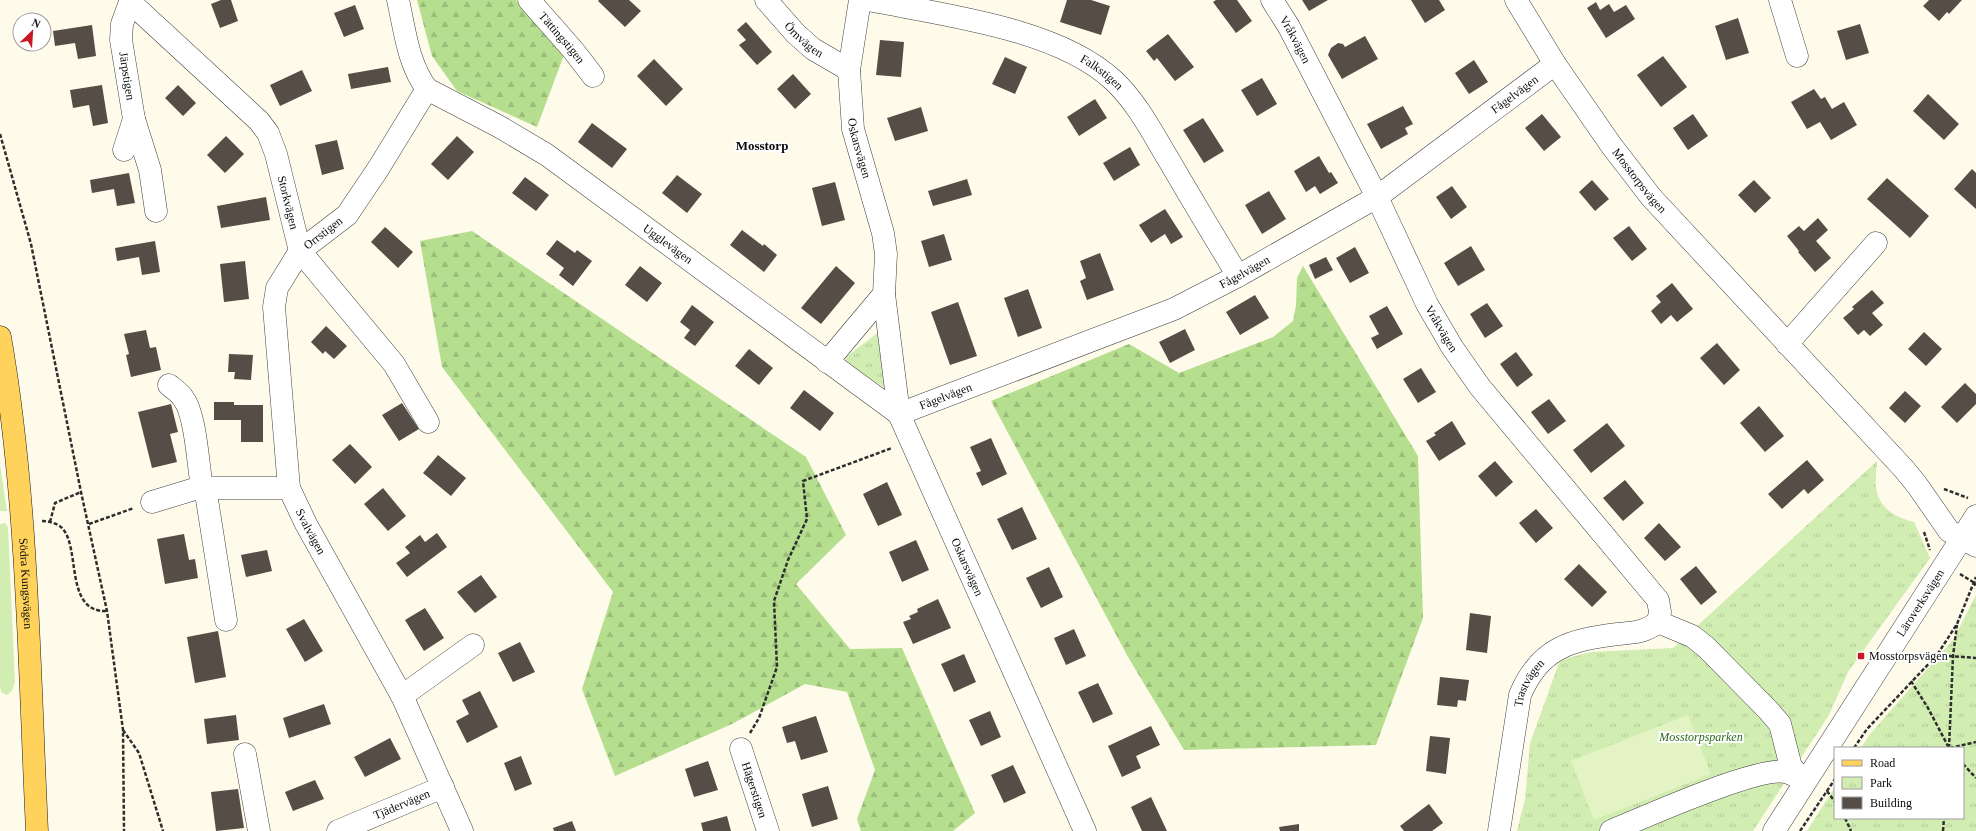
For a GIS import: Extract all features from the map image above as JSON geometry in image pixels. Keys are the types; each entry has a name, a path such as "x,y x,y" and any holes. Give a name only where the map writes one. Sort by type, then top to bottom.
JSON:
{"main road":[{"name":"Södra Kungsvägen","path":"0,337 13,435 22,532 37,831"}],"street":[{"path":"398,0 411,58 418,77 427,89"},
{"name":"Tättingstigen","path":"529,0 573,50 593,76"},
{"name":"Örnvägen","path":"766,0 796,34 813,49 849,70"},
{"name":"Oskarsvägen","path":"860,0 849,70 853,129 883,233 886,254 884,294 899,414 1085,831"},
{"name":"Falkstigen","path":"868,0 996,26 1041,40 1070,52 1113,80 1126,94 1150,128 1238,276"},
{"name":"Vråkvägen","path":"1272,0 1289,27 1377,197 1427,304 1452,347 1480,387 1658,600 1660,612 1658,622"},
{"name":"Mosstorpsvägen","path":"1516,0 1556,64 1611,145 1651,196 1787,344 1900,478 1917,485 1949,530 1969,542"},
{"path":"1780,0 1797,56"},
{"name":"Järpstigen","path":"124,150 134,119 121,40 122,24 130,1"},
{"name":"Storkvägen","path":"130,1 259,121 268,133 276,154 300,251 394,364 428,422"},
{"name":"Fågelvägen","path":"899,414 1174,309 1238,276 1377,197 1556,64"},
{"name":"Orrstigen","path":"289,488 274,307 277,288 300,251 347,215 378,169 427,89"},
{"name":"Ugglevägen","path":"427,89 500,127 548,156 899,414"},
{"path":"134,119 150,170 156,211"},
{"path":"1787,344 1876,243"},
{"path":"827,362 884,294"},
{"path":"169,385 184,398 193,425 226,620"},
{"path":"152,502 204,487 289,488"},
{"name":"Svalvägen","path":"289,488 306,524 402,696 462,831"},
{"name":"Läroverksvägen","path":"1774,831 1806,781 1969,542 1976,516"},
{"path":"1658,622 1692,636 1706,647 1768,710 1780,724 1791,767 1806,781"},
{"name":"Trastvägen","path":"1499,831 1520,695 1528,677 1547,656 1563,646 1593,638 1648,630 1658,622"},
{"path":"402,696 473,645"},
{"name":"Hägerstigen","path":"741,749 768,831"},
{"path":"245,754 259,831"},
{"path":"1611,831 1736,782 1764,773 1784,772 1806,781"},
{"name":"Tjädervägen","path":"338,831 443,787"}],"path":[{"path":"0,134 31,244 81,492 107,611 123,730 124,831"},
{"path":"741,749 759,718 777,667 774,601 788,560 807,519 804,482 912,441"},
{"path":"50,522 55,503 81,492"},
{"path":"89,524 152,502"},
{"path":"39,521 50,522 62,528 67,539 80,595 88,604 98,611 107,611"},
{"path":"1855,747 1867,730 1937,655 1957,624 1973,582 1976,578"},
{"path":"1973,582 1976,588"},
{"path":"1949,747 1953,656 1957,624"},
{"path":"1937,655 1976,658"},
{"path":"1911,682 1928,708 1948,747"},
{"path":"123,730 139,753 163,831"},
{"path":"1954,747 1976,742"},
{"path":"1964,765 1976,778"},
{"path":"1800,831 1834,780"},
{"path":"1845,819 1851,831"},
{"path":"1943,831 1944,819"}],"green space":[{"path":"417,0 516,0 564,55 537,127 457,91 432,56"},
{"path":"472,231 806,457 846,535 796,584 850,649 902,648 975,813 953,831 861,831 857,819 875,770 847,692 805,684 732,724 615,776 582,689 613,592 442,367 420,241"},
{"path":"1303,266 1418,456 1423,618 1376,745 1184,750 1128,657 991,401 1129,344 1179,373 1273,337 1293,321 1296,305 1297,278"},
{"path":"880,331 888,390 845,362 846,357"},
{"name":"Mosstorpsparken","path":"1877,461 1876,485 1882,504 1896,515 1914,522 1930,558 1848,672 1829,715 1753,831 1517,831 1525,799 1530,743 1560,660 1591,652 1673,648"},
{"path":"0,465 7,511 0,511"},
{"path":"5,523 8,527 15,682 12,691 7,695 1,692 0,685 0,524"},
{"path":"1976,595 1976,831 1807,831 1834,789 1834,819 1964,819 1964,747 1862,747 1870,734 1953,640"},
{"path":"1688,715 1711,774 1594,820 1571,761"}],"building":[{"path":"221,0 231,0 238,21 220,28 211,4"},
{"path":"629,0 641,11 625,27 598,1"},
{"path":"1067,0 1091,0 1110,6 1101,35 1060,22"},
{"path":"1216,0 1237,0 1252,21 1236,33 1213,2"},
{"path":"1302,0 1328,0 1309,11"},
{"path":"1411,0 1439,0 1445,10 1425,23"},
{"path":"1929,0 1962,0 1949,14 1947,12 1939,21 1923,6"},
{"path":"1596,2 1600,10 1609,4 1614,12 1626,5 1635,19 1606,38 1587,8"},
{"path":"355,5 364,29 344,37 334,13"},
{"path":"1738,18 1749,53 1726,60 1715,26"},
{"path":"746,22 772,52 757,65 739,45 746,40 737,30"},
{"path":"1860,24 1869,53 1846,60 1837,31"},
{"path":"92,25 96,56 78,59 75,43 55,46 53,31"},
{"path":"1168,34 1194,67 1175,81 1157,58 1154,61 1146,51"},
{"path":"1365,36 1378,59 1342,79 1328,55 1331,48 1338,43 1343,44 1345,47"},
{"path":"880,40 904,42 901,77 876,75"},
{"path":"1663,56 1687,87 1661,107 1637,75"},
{"path":"1005,57 1027,67 1015,94 992,84"},
{"path":"654,59 683,89 666,106 637,76"},
{"path":"1474,60 1488,82 1469,94 1455,73"},
{"path":"388,67 391,82 351,89 348,74"},
{"path":"302,70 312,91 280,106 270,85"},
{"path":"793,74 811,94 795,109 777,89"},
{"path":"1262,78 1277,104 1257,116 1241,90"},
{"path":"102,85 108,123 93,126 89,105 73,108 70,90"},
{"path":"178,85 196,103 183,116 165,98"},
{"path":"1814,89 1821,99 1825,97 1832,109 1844,102 1857,125 1831,140 1820,122 1807,129 1791,102"},
{"path":"1928,94 1959,124 1944,140 1913,111"},
{"path":"1095,99 1107,118 1079,136 1067,117"},
{"path":"1403,106 1413,124 1405,128 1408,134 1381,149 1367,124"},
{"path":"921,107 928,131 895,141 887,118"},
{"path":"1542,114 1561,137 1544,151 1525,128"},
{"path":"1693,114 1708,136 1688,150 1673,128"},
{"path":"1203,118 1224,151 1204,163 1183,130"},
{"path":"592,123 627,149 612,168 578,142"},
{"path":"226,136 244,154 225,173 207,155"},
{"path":"457,136 474,152 448,180 431,164"},
{"path":"337,140 344,169 322,175 315,145"},
{"path":"1130,147 1140,165 1114,181 1103,163"},
{"path":"1319,156 1329,173 1331,172 1338,183 1320,194 1315,186 1306,192 1294,171"},
{"path":"1972,169 1976,173 1976,209 1954,189"},
{"path":"129,173 135,203 117,206 114,189 92,193 90,180"},
{"path":"677,175 702,194 687,213 662,193"},
{"path":"525,177 549,195 536,211 512,193"},
{"path":"1887,178 1929,216 1910,238 1867,199"},
{"path":"967,179 972,195 933,206 928,191"},
{"path":"1592,180 1609,199 1595,211 1579,192"},
{"path":"1754,180 1771,198 1755,213 1738,195"},
{"path":"835,182 845,220 822,226 812,188"},
{"path":"1452,186 1467,207 1451,219 1436,197"},
{"path":"1269,191 1286,219 1262,234 1245,205"},
{"path":"266,197 270,220 221,228 217,206"},
{"path":"1165,209 1183,237 1171,244 1165,234 1151,243 1139,225"},
{"path":"1818,218 1828,230 1816,241 1831,258 1815,272 1787,236 1799,226 1804,231"},
{"path":"1629,226 1647,249 1632,261 1613,238"},
{"path":"385,227 413,252 398,268 371,242"},
{"path":"742,230 763,246 764,244 777,255 764,272 730,245"},
{"path":"944,234 952,260 929,267 921,241"},
{"path":"557,240 575,253 577,250 592,261 573,286 559,275 564,268 546,254"},
{"path":"155,241 160,272 142,275 139,257 117,261 115,248"},
{"path":"1471,246 1485,270 1458,286 1444,263"},
{"path":"1355,247 1369,273 1350,283 1336,258"},
{"path":"1100,253 1114,290 1087,300 1080,281 1086,278 1080,261"},
{"path":"1326,257 1333,270 1315,279 1309,265"},
{"path":"245,261 249,299 224,302 220,264"},
{"path":"640,266 662,283 647,302 625,285"},
{"path":"836,266 855,283 821,324 801,308"},
{"path":"1672,283 1693,309 1677,322 1671,315 1661,324 1651,311 1661,302 1656,296"},
{"path":"1028,289 1042,328 1018,337 1004,298"},
{"path":"1872,290 1884,303 1872,313 1883,325 1870,336 1864,330 1858,335 1843,318 1854,309 1852,307"},
{"path":"1255,295 1269,318 1240,335 1226,312"},
{"path":"958,302 977,356 950,365 931,312"},
{"path":"1487,303 1503,326 1485,338 1470,314"},
{"path":"692,305 714,322 695,346 684,338 690,330 680,322"},
{"path":"1387,306 1403,334 1377,349 1371,338 1379,334 1369,316"},
{"path":"326,326 347,346 334,359 325,351 323,354 311,342"},
{"path":"1185,329 1195,350 1170,363 1159,342"},
{"path":"146,330 150,348 156,347 161,370 131,377 126,355 129,354 124,334"},
{"path":"1924,332 1942,349 1926,366 1908,349"},
{"path":"1717,343 1740,370 1724,385 1700,358"},
{"path":"749,349 773,368 759,385 735,366"},
{"path":"1516,352 1533,375 1517,387 1500,364"},
{"path":"229,354 253,355 251,380 234,379 235,372 228,372"},
{"path":"1421,368 1436,392 1418,403 1403,379"},
{"path":"1965,383 1976,394 1976,404 1957,423 1941,407"},
{"path":"804,390 834,413 820,431 790,408"},
{"path":"1905,391 1921,406 1905,423 1889,408"},
{"path":"1549,399 1566,421 1548,434 1531,412"},
{"path":"214,402 234,402 234,405 263,405 263,442 241,442 241,420 214,420"},
{"path":"402,403 419,429 399,441 382,415"},
{"path":"171,404 178,432 170,434 177,462 152,468 138,412"},
{"path":"1759,406 1784,436 1765,452 1740,423"},
{"path":"1452,421 1466,444 1439,461 1426,441 1436,435 1434,433"},
{"path":"1607,423 1625,446 1591,473 1573,450"},
{"path":"991,438 1007,474 982,486 976,473 981,471 970,447"},
{"path":"350,444 372,467 355,484 332,460"},
{"path":"438,455 466,478 451,496 423,473"},
{"path":"1807,460 1824,480 1808,494 1804,489 1782,509 1768,494"},
{"path":"1495,461 1513,482 1496,497 1478,476"},
{"path":"1625,480 1644,503 1623,521 1603,498"},
{"path":"887,482 902,515 878,526 863,494"},
{"path":"383,488 406,516 388,531 364,504"},
{"path":"1022,507 1037,539 1012,550 997,519"},
{"path":"1536,509 1553,528 1536,543 1519,523"},
{"path":"1659,523 1681,547 1665,561 1644,538"},
{"path":"437,533 447,547 407,577 396,563 410,553 405,547 420,535 425,542"},
{"path":"184,534 189,560 195,559 198,578 165,584 157,539"},
{"path":"916,540 929,570 902,582 889,552"},
{"path":"267,550 272,571 246,577 241,555"},
{"path":"1579,564 1607,592 1592,607 1564,579"},
{"path":"1696,566 1717,592 1701,605 1680,579"},
{"path":"1049,567 1063,597 1041,608 1026,578"},
{"path":"481,575 497,597 475,613 457,592"},
{"path":"938,599 951,628 913,644 903,622 911,619 909,616 918,612 917,609"},
{"path":"425,608 444,638 424,651 405,620"},
{"path":"1470,613 1491,616 1487,653 1466,650"},
{"path":"304,619 323,651 305,662 286,629"},
{"path":"1074,629 1086,656 1066,665 1054,638"},
{"path":"218,631 226,677 195,683 187,637"},
{"path":"520,642 535,672 513,682 498,653"},
{"path":"964,654 976,682 954,692 941,664"},
{"path":"1440,677 1469,680 1466,701 1458,700 1457,707 1437,705"},
{"path":"1098,683 1113,714 1093,723 1078,692"},
{"path":"480,691 498,727 467,743 456,721 469,714 462,700"},
{"path":"324,704 331,724 289,738 283,718"},
{"path":"990,711 1001,737 981,746 969,720"},
{"path":"236,715 239,740 207,744 204,719"},
{"path":"816,716 828,752 801,760 795,741 787,743 782,727"},
{"path":"1151,726 1160,745 1136,756 1141,768 1122,777 1108,746"},
{"path":"1430,736 1450,738 1446,774 1426,771"},
{"path":"390,738 401,759 365,777 354,757"},
{"path":"521,756 532,784 515,791 504,763"},
{"path":"708,761 718,790 694,797 685,769"},
{"path":"1013,765 1026,793 1004,803 991,775"},
{"path":"315,780 324,799 293,811 285,792"},
{"path":"828,786 838,819 812,827 802,794"},
{"path":"238,789 244,828 216,831 211,792"},
{"path":"1151,797 1167,831 1142,831 1131,807"},
{"path":"1429,804 1443,823 1432,831 1404,831 1400,826"},
{"path":"727,816 731,831 703,831 701,823"},
{"path":"572,821 576,831 554,831 553,828"},
{"path":"1299,824 1299,831 1280,831 1279,827"}],"place":[{"name":"Mosstorpsvägen","path":"1861,656"}],"district":[{"name":"Mosstorp","path":"762,145"}]}
